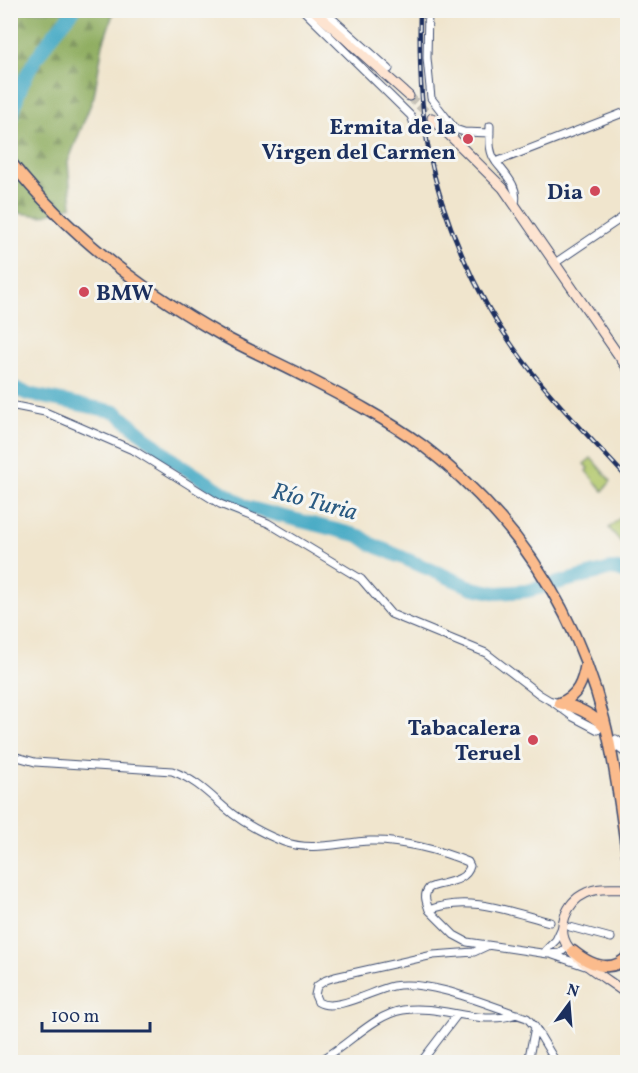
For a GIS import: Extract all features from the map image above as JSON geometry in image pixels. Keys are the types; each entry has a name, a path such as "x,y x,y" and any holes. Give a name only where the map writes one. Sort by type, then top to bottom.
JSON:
{"highway":[{"path":"13,165 65,221 137,282 224,336 374,414 420,444 458,475 495,512 542,573 561,603 586,663 608,736 627,860"},
{"path":"554,701 566,700 577,690 583,678 586,663"},
{"path":"554,701 576,708 594,718 602,724 608,736"},
{"path":"614,768 627,819"},
{"path":"570,949 588,962 604,966 621,963 627,956"}],"main road":[{"path":"313,10 409,96"},
{"path":"432,118 493,177 515,203 627,369"},
{"path":"627,890 593,890 585,893 571,906 563,934 570,949 627,994"}],"street":[{"path":"303,10 411,116 417,132"},
{"path":"323,10 389,69"},
{"path":"428,10 427,58 431,99 455,129 464,132 490,129 491,153 516,189 515,203"},
{"path":"496,162 627,111"},
{"path":"555,263 626,215"},
{"path":"10,405 45,412 135,451 220,504 268,523 362,579 391,614 486,653 554,701"},
{"path":"608,736 627,748"},
{"path":"608,736 627,755"},
{"path":"10,755 35,762 172,771 188,776 240,819 283,841 299,846 396,841 468,862 469,871 465,876 429,888 426,892 425,898 429,910 454,935 467,942 487,946 560,953 570,949"},
{"path":"429,910 440,906 468,904 492,907 550,922"},
{"path":"545,952 567,924 611,938"},
{"path":"487,946 474,952 433,955 335,977 317,986 315,995 318,1002 330,1006 391,986 412,984 433,987 527,1018 556,1062"},
{"path":"545,952 597,972"},
{"path":"317,1062 333,1059 369,1027 392,1013 414,1009 504,1019 517,1014"},
{"path":"421,1062 457,1015"},
{"path":"528,1062 535,1027"}],"green space":[{"path":"11,11 114,11 103,44 94,96 68,162 72,206 42,216 11,212"},
{"path":"591,458 611,481 603,491 586,471 588,468 584,464"},
{"path":"627,511 627,549 609,528"}],"waterway":[{"path":"10,123 19,92 29,70 50,39 74,10"},
{"name":"Río Turia","path":"10,386 28,394 116,412 174,461 246,507 360,536 371,544 473,588 497,593 527,591 611,569 628,574"}],"tunnel":[{"path":"409,96 432,118"}],"railway":[{"path":"420,10 421,81 429,152 451,229 473,279 514,348 540,382 628,479"}],"place":[{"name":"Ermita de la Virgen del Carmen","path":"468,139"},
{"name":"Dia","path":"595,191"},
{"name":"BMW","path":"84,292"},
{"name":"Tabacalera Teruel","path":"533,740"}]}
